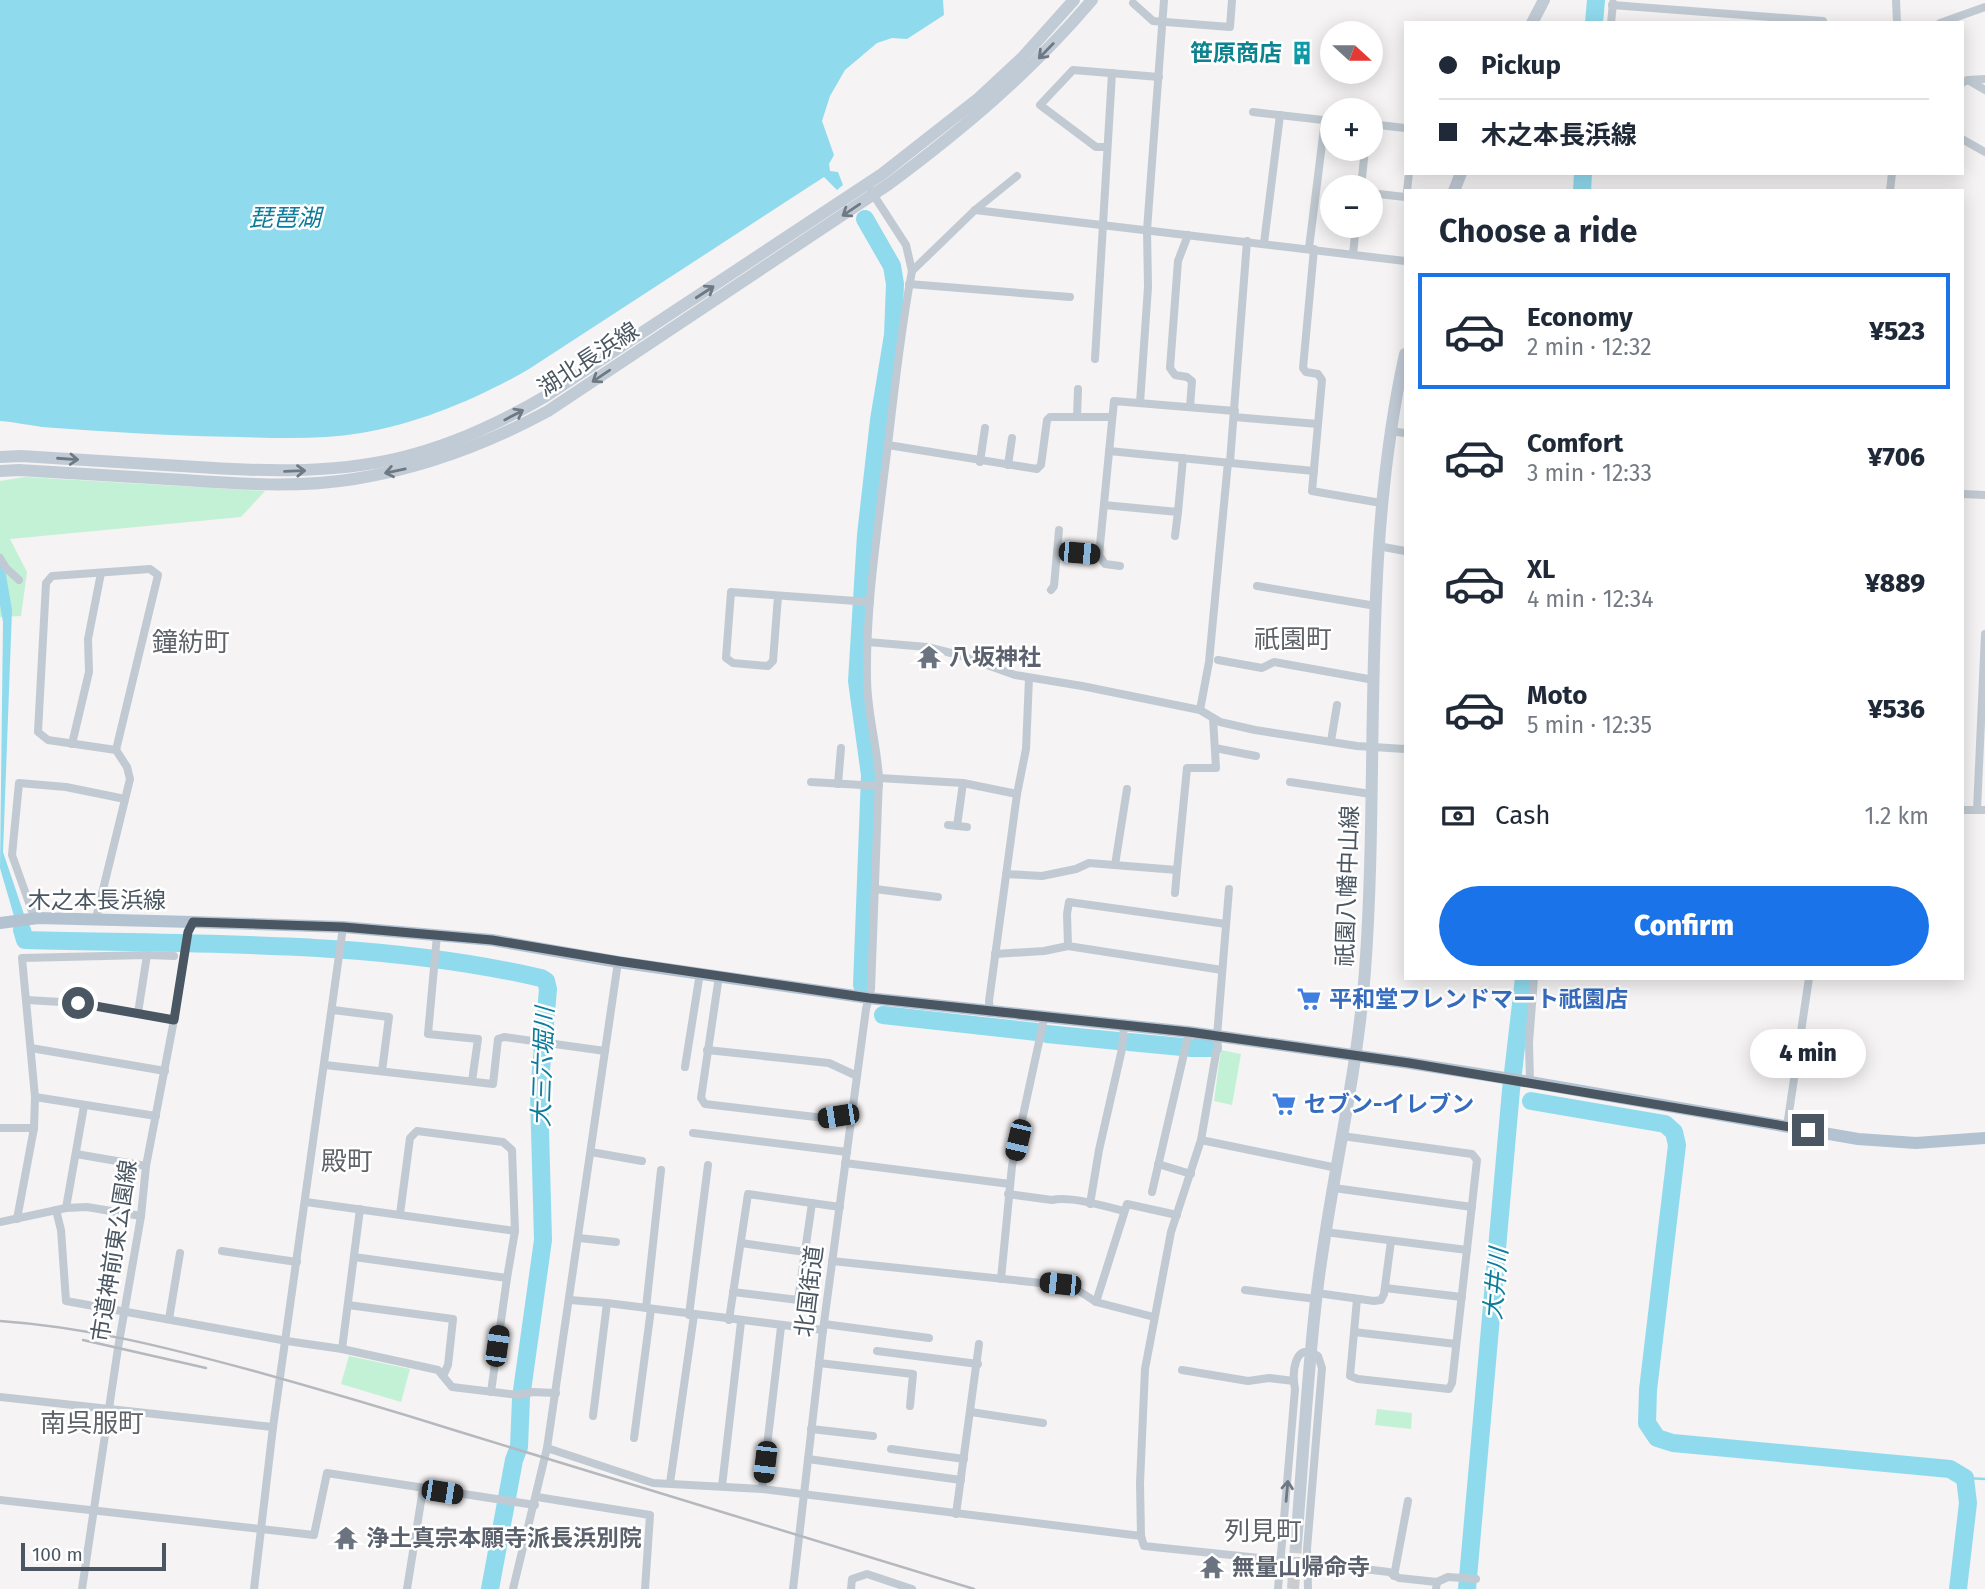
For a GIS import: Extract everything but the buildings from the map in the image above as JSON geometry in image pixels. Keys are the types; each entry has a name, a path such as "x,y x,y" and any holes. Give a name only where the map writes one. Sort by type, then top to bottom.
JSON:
{"main road":[{"name":"湖北長浜線","path":"0,471 241,484 296,484 351,479 402,470 494,439 548,411 870,190 1022,58 1074,0"},
{"name":"湖北長浜線","path":"0,457 296,471 351,467 399,458 492,426 546,397 938,148 984,110 1046,52 1092,0"},
{"path":"1533,21 1544,0"},
{"name":"祇園八幡中山線","path":"1296,1544 1316,1296 1365,973 1378,546 1390,431 1404,359"},
{"name":"木之本長浜線","path":"5,923 36,918 343,927 492,940 699,974 869,998 1218,1036 1528,1082 1844,1137 1887,1142 1985,1138"}],"street":[{"path":"1140,403 1148,287 1147,230 1164,0"},
{"path":"1133,3 1153,21 1230,27 1231,0"},
{"path":"1709,12 1710,0"},
{"path":"1896,0 1897,21"},
{"path":"1611,21 1613,3 1762,20 1823,21"},
{"path":"1946,21 1985,7"},
{"path":"1107,147 1096,147 1040,105 1073,70 1159,78"},
{"path":"1095,359 1112,74"},
{"path":"1965,81 1985,79"},
{"path":"1965,81 1985,90"},
{"path":"1253,113 1320,119"},
{"path":"1265,243 1280,115"},
{"path":"1383,125 1404,128"},
{"path":"1964,140 1985,152"},
{"path":"1323,161 1312,249 1304,368 1306,372 1318,374 1322,380 1312,491 1381,503"},
{"path":"912,271 975,210 1017,176"},
{"path":"870,190 906,245 912,271"},
{"path":"1383,194 1404,197"},
{"path":"975,210 1404,261"},
{"path":"1188,235 1178,261 1170,368 1175,375 1187,377 1192,381 1190,407"},
{"path":"1353,254 1355,238"},
{"path":"1200,710 1209,662 1235,414 1247,241"},
{"name":"北国街道","path":"793,1589 832,1261 869,998 878,755 867,697 869,602 912,271"},
{"path":"909,284 1070,297"},
{"path":"1077,417 1079,390"},
{"path":"1120,566 1105,564 1099,555 1114,401 1190,407 1318,424"},
{"path":"888,445 1008,466 1039,468 1048,419 1054,415 1112,417"},
{"path":"980,461 985,428"},
{"path":"1390,431 1404,433"},
{"path":"1008,466 1012,438"},
{"path":"1109,451 1314,471"},
{"path":"1175,536 1183,458"},
{"path":"1964,494 1985,495"},
{"path":"1104,505 1178,512"},
{"path":"1051,590 1054,586 1059,530"},
{"path":"1378,546 1404,551"},
{"path":"1058,552 1099,555"},
{"path":"0,558 19,580"},
{"path":"99,919 97,914 130,779 116,750 158,575 150,569 52,576 46,583 38,732 48,740 116,750"},
{"path":"72,744 89,672 88,639 101,572"},
{"path":"1258,586 1376,606"},
{"path":"778,596 773,661 768,666 733,663 726,658 731,592 869,602"},
{"path":"1981,810 1985,634"},
{"path":"869,642 927,647 1029,678 1200,710 1220,722 1255,730 1372,747 1393,746 1404,749"},
{"path":"1218,660 1262,668 1274,662 1374,680"},
{"path":"990,1013 995,954 1017,794 1026,749 1029,678"},
{"path":"1331,741 1337,705"},
{"path":"1175,893 1187,768 1216,768 1213,718"},
{"path":"838,783 841,748"},
{"path":"1215,748 1256,756"},
{"path":"811,782 962,783 1017,794"},
{"path":"1290,782 1371,794"},
{"path":"36,918 12,855 19,783 66,787 125,799"},
{"path":"957,826 962,783"},
{"path":"1115,865 1127,789"},
{"path":"1006,874 1042,876 1076,869 1089,863 1177,870"},
{"path":"875,889 938,897"},
{"path":"1229,889 1218,1036 1201,1140 1171,1232 1145,1369 1140,1483 1141,1536 1144,1546 1389,1572 1394,1576 1437,1586 1448,1577 1471,1579"},
{"path":"1068,946 1069,902 1226,924"},
{"name":"市道神前東公園線","path":"82,1589 141,1216 146,1166 187,938 193,922"},
{"path":"254,1589 273,1427 343,927"},
{"path":"437,935 428,1034 478,1039 472,1081"},
{"path":"995,954 1044,951 1068,946 1222,970"},
{"path":"138,1013 147,955"},
{"path":"17,1219 34,1128 31,1048 22,958 174,956"},
{"path":"513,1589 547,1448 618,961"},
{"path":"685,1067 699,974"},
{"path":"719,976 701,1098 705,1104 824,1118 852,1114"},
{"path":"1528,1082 1534,980"},
{"path":"1787,1126 1809,980"},
{"path":"27,1000 78,1003 174,1020"},
{"path":"333,1010 389,1017 382,1071"},
{"path":"1001,1279 1008,1194 1044,1019"},
{"path":"1090,1204 1099,1150 1122,1049 1124,1026"},
{"path":"1152,1192 1189,1032"},
{"path":"325,1065 493,1084 498,1040 504,1037 605,1051"},
{"path":"31,1048 165,1071"},
{"path":"708,1049 829,1063 857,1076"},
{"path":"34,1097 156,1116"},
{"path":"66,1208 84,1106"},
{"path":"0,1128 34,1128"},
{"path":"400,1214 410,1138 417,1131 503,1142 512,1150 515,1231 491,1392"},
{"path":"693,1133 847,1152"},
{"path":"1342,1136 1475,1155 1477,1160 1457,1343 1449,1389 1353,1378 1349,1372 1357,1299"},
{"path":"1201,1140 1337,1168"},
{"path":"591,1152 642,1161"},
{"path":"76,1154 146,1166"},
{"path":"845,1163 1010,1184"},
{"path":"1158,1164 1191,1174"},
{"path":"670,1483 708,1165"},
{"path":"634,1438 661,1170"},
{"path":"1334,1188 1472,1207"},
{"path":"729,1320 748,1194 840,1206"},
{"path":"1008,1194 1124,1211"},
{"path":"306,1202 515,1231"},
{"path":"733,1292 798,1300 812,1203"},
{"path":"1096,1302 1127,1204 1177,1215"},
{"path":"0,1222 66,1208 106,1209 141,1216"},
{"path":"342,1349 360,1209"},
{"path":"56,1210 61,1230 66,1301 342,1349 438,1370 452,1387 518,1395 532,1392 556,1394"},
{"path":"1325,1232 1467,1250"},
{"path":"579,1238 616,1242"},
{"path":"1245,1290 1379,1301 1385,1288 1391,1241"},
{"path":"741,1243 805,1252"},
{"path":"222,1251 298,1262"},
{"path":"169,1319 180,1254"},
{"path":"354,1257 507,1278"},
{"path":"832,1261 1060,1284 1076,1289 1096,1302 1154,1317"},
{"path":"1385,1288 1462,1297"},
{"path":"570,1300 781,1327 824,1327 929,1338"},
{"path":"593,1416 607,1303"},
{"path":"348,1305 453,1319 448,1365 443,1376"},
{"path":"722,1486 741,1322"},
{"path":"762,1489 781,1327"},
{"path":"1354,1332 1457,1343"},
{"path":"956,1514 979,1344"},
{"path":"877,1351 978,1364"},
{"path":"1278,1589 1286,1560 1294,1362 1302,1355 1312,1352 1318,1356 1322,1368 1304,1562 1308,1589"},
{"path":"819,1363 913,1374 910,1406"},
{"path":"1182,1370 1248,1381 1269,1378 1294,1381"},
{"path":"0,1397 273,1427"},
{"path":"971,1412 1043,1423"},
{"path":"811,1429 873,1436"},
{"path":"547,1448 653,1483 762,1489 1141,1536"},
{"path":"891,1449 964,1459"},
{"path":"807,1460 961,1480"},
{"path":"0,1500 314,1535 327,1472 508,1501 536,1501 650,1515 645,1589"},
{"path":"407,1589 423,1489"},
{"path":"1394,1576 1408,1501"},
{"path":"851,1589 852,1579 867,1574 912,1589"}],"green space":[{"path":"25,477 265,491 241,517 10,539 27,572 21,616 0,617 0,481"},
{"path":"1221,1050 1241,1054 1232,1105 1214,1101"},
{"path":"349,1356 410,1369 401,1402 341,1384"},
{"path":"1377,1409 1412,1413 1411,1429 1375,1425"}],"water":[{"name":"琵琶湖","path":"0,0 943,0 944,15 907,39 892,38 877,43 845,70 830,96 822,121 834,155 829,164 830,171 838,172 843,185 837,190 824,177 529,369 469,400 383,429 315,438 269,438 115,432 0,421"},
{"path":"0,562 5,569 12,610 3,852 30,932 35,935 37,945 23,947 0,868 3,622 0,605"}],"waterway":[{"name":"大井川","path":"1594,21 1596,0"},
{"name":"大井川","path":"1582,189 1583,175"},
{"path":"862,985 870,775 857,681 866,535 879,420 893,335 895,284 892,266 865,219"},
{"name":"大三六堀川","path":"22,930 25,940 285,946 414,956 478,965 546,981 548,989 539,1093 543,1240 521,1398 519,1447 514,1460 490,1589"},
{"name":"大井川","path":"1467,1589 1511,1090 1524,980"},
{"path":"883,1015 1037,1032"},
{"path":"1047,1034 1118,1041"},
{"path":"1129,1042 1182,1047"},
{"path":"1190,1048 1213,1048"},
{"path":"1531,1101 1665,1124 1674,1132 1677,1145 1648,1390 1647,1423 1657,1438 1673,1443 1950,1469 1965,1478 1968,1503 1958,1589"},
{"path":"1965,1478 1985,1479"}],"tunnel":[{"path":"1293,1589 1296,1544"}],"railway":[{"path":"0,1321 97,1333 254,1371 407,1415 974,1589"},
{"path":"83,1340 206,1368"}],"place":[{"name":"笹原商店","path":"1302,53"},
{"name":"八坂神社","path":"929,657"},
{"name":"平和堂フレンドマート祇園店","path":"1309,999"},
{"name":"セブン-イレブン","path":"1284,1104"},
{"name":"浄土真宗本願寺派長浜別院","path":"346,1538"},
{"name":"無量山帰命寺","path":"1212,1567"}],"district":[{"name":"祇園町","path":"1293,639"},
{"name":"鐘紡町","path":"191,642"},
{"name":"殿町","path":"347,1161"},
{"name":"南呉服町","path":"92,1423"},
{"name":"列見町","path":"1263,1531"}],"route":[{"path":"78,1003 174,1020 188,932 193,922 343,927 492,940 869,998 1219,1036 1530,1082 1808,1130"}]}
